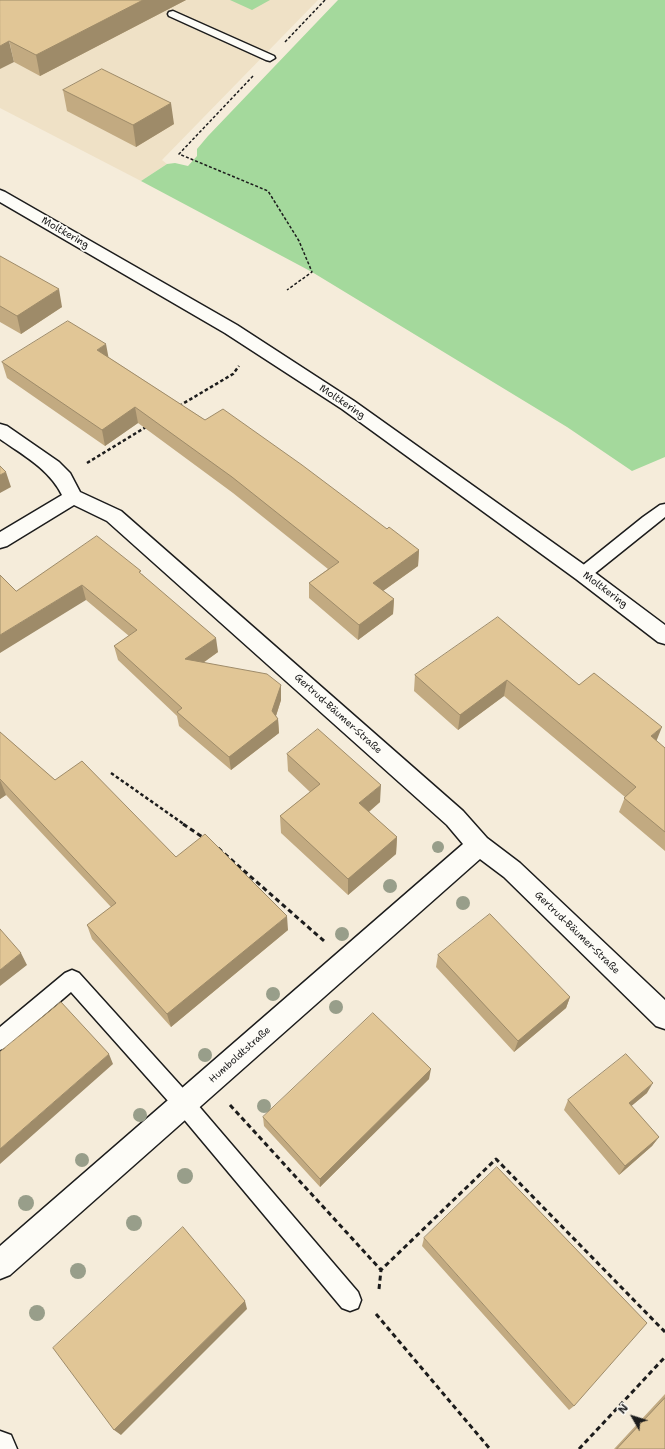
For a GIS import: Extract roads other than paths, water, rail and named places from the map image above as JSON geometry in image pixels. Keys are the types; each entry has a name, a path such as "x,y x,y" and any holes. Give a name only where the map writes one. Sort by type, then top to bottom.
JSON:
{"street":[{"name":"Moltkering","path":"0,195 231,329 348,405 583,574 665,636"},
{"path":"0,430 52,466 63,478 73,497 0,541"},
{"name":"Gertrud-Bäumer-Straße","path":"73,497 114,516 455,818 479,845 512,870 665,1017"},
{"name":"Humboldtstraße","path":"0,1265 479,845"}],"lane":[{"path":"173,14 270,58"},
{"path":"583,574 665,509"},
{"path":"0,1040 72,979 184,1104 350,1300"}]}
